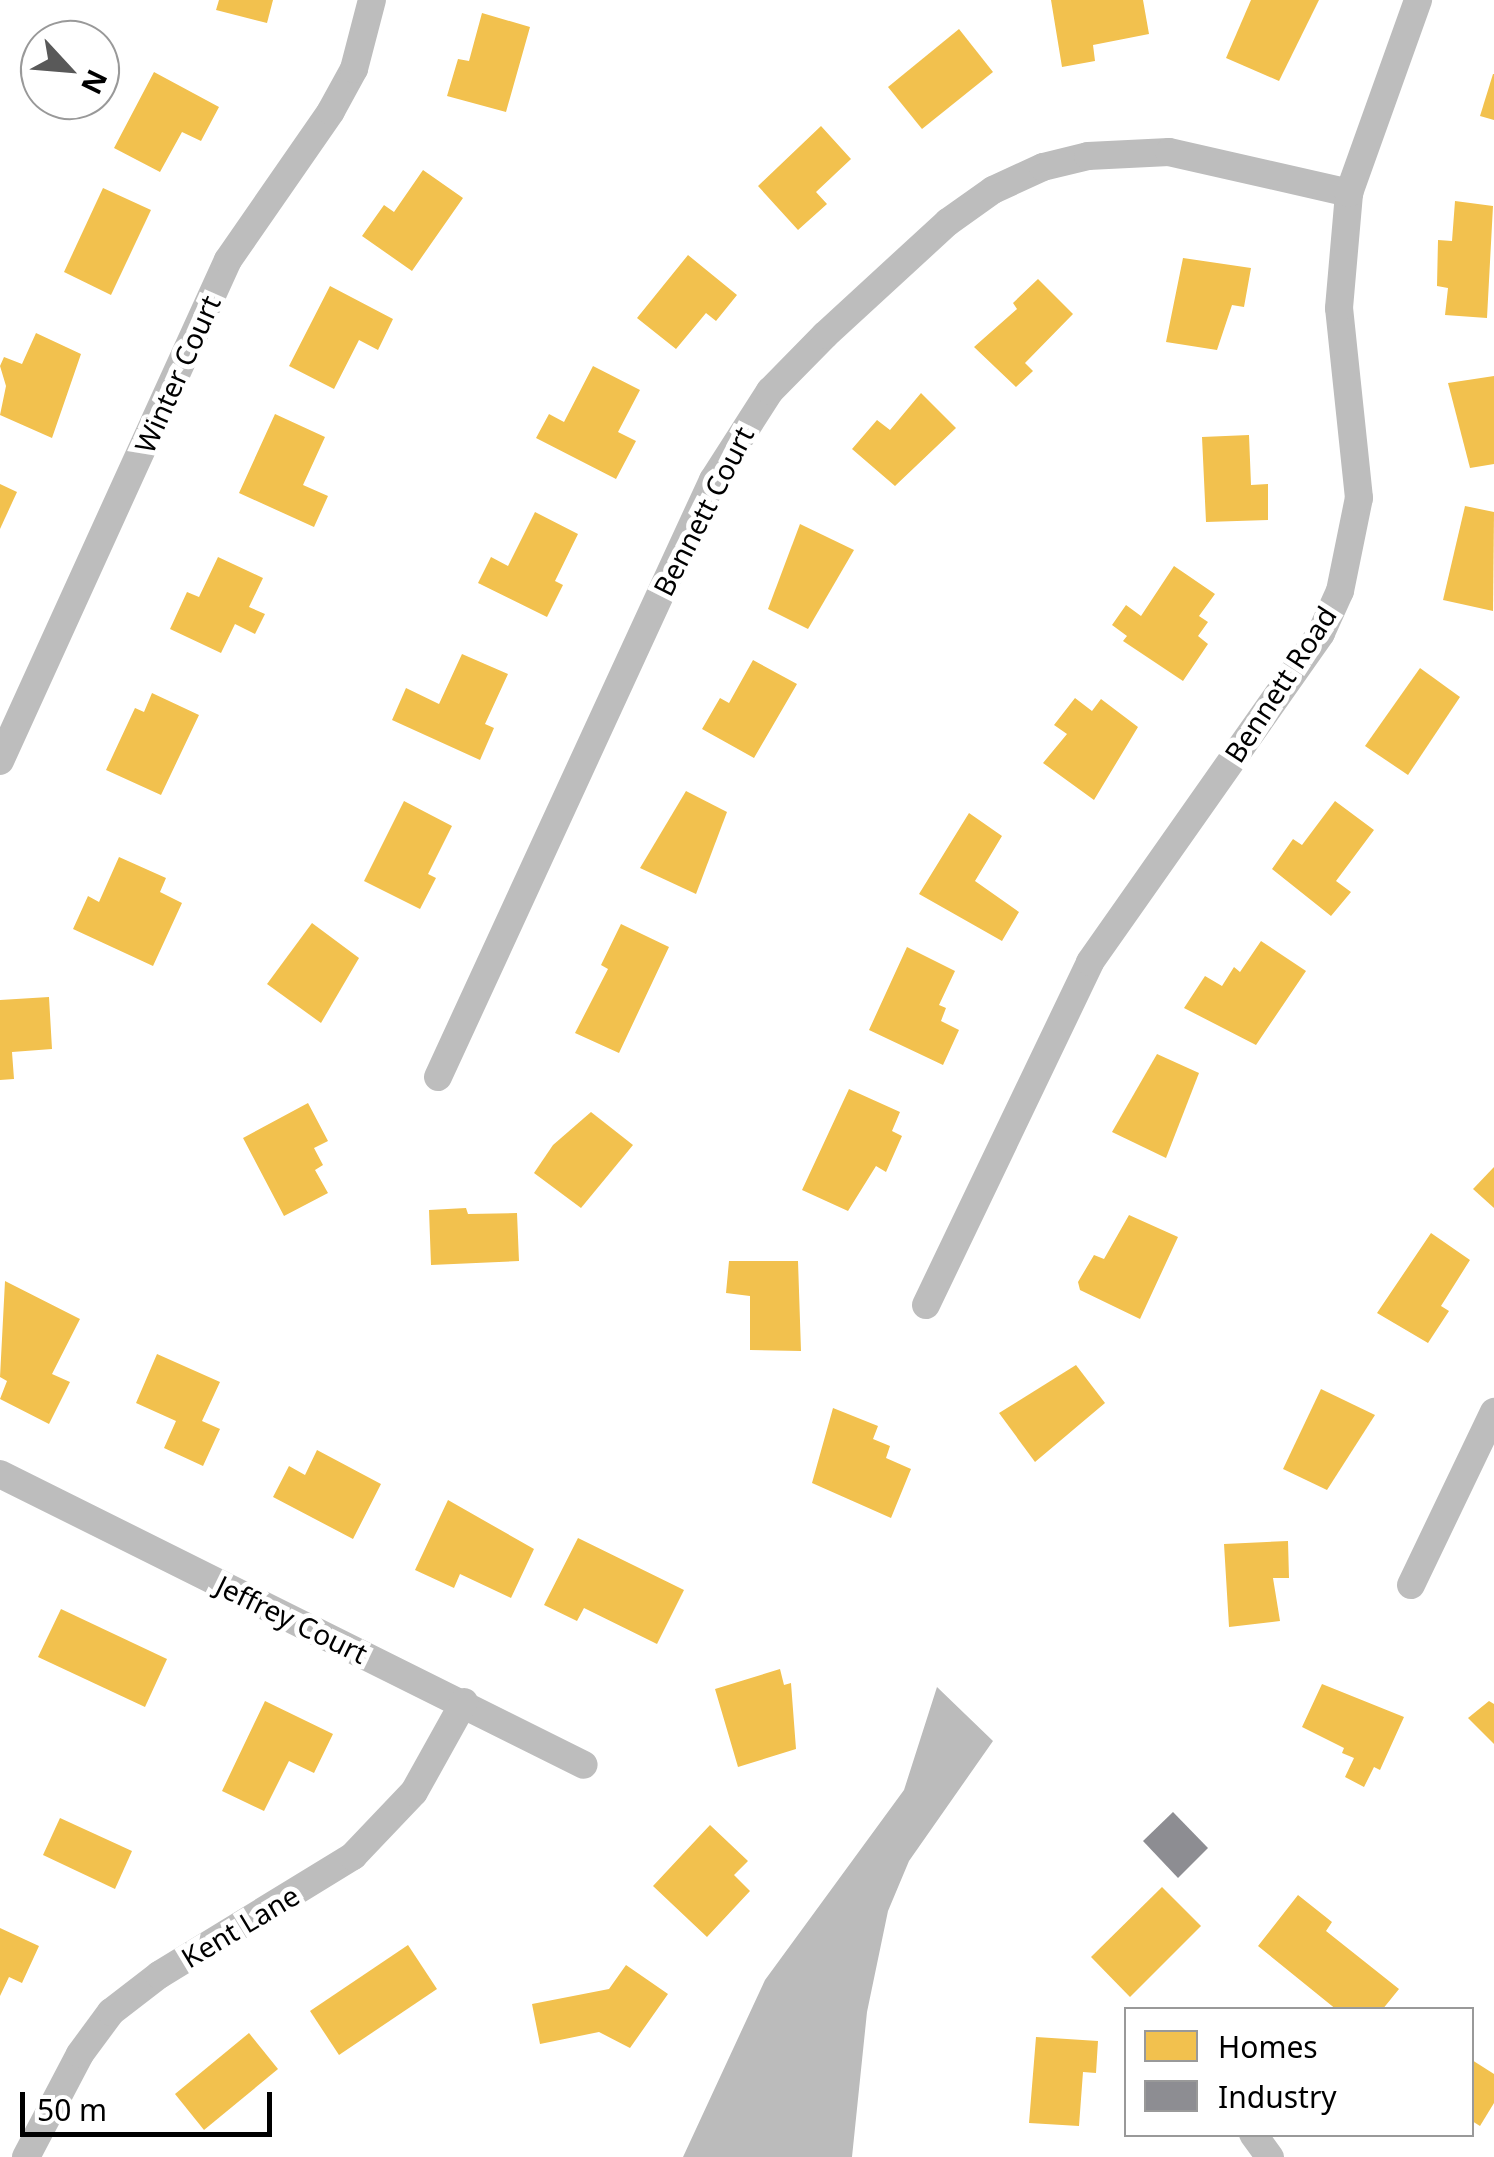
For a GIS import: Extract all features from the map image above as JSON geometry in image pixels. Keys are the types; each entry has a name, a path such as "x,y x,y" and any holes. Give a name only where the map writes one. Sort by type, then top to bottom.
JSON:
{"street":[{"name":"Winter Court","path":"0,762 228,260 331,111 354,69 372,0"},
{"name":"Bennett Road","path":"926,1305 1090,962 1321,633 1340,591 1359,498 1339,308 1348,193 1418,0"},
{"name":"Bennett Court","path":"438,1078 713,480 770,391 824,335 948,222 993,190 1043,167 1088,156 1169,152 1348,193"},
{"path":"1411,1585 1494,1412"},
{"name":"Jeffrey Court","path":"0,1474 584,1764"},
{"name":"Kent Lane","path":"26,2157 80,2054 111,2012 159,1974 352,1856 414,1792 464,1702"}],"shaded area":[{"path":"937,1687 993,1741 909,1861 888,1911 867,2012 852,2157 683,2157 765,1980 904,1790"}],"building: Homes":[{"path":"219,0 273,0 267,23 216,10"},
{"path":"1051,0 1143,0 1149,34 1093,45 1095,61 1062,67"},
{"path":"1251,0 1319,0 1279,81 1226,58"},
{"path":"482,13 530,27 506,112 447,96 458,59 469,61"},
{"path":"959,29 993,72 922,129 888,87"},
{"path":"154,72 219,107 201,141 182,132 160,172 114,148"},
{"path":"1494,74 1494,120 1480,116"},
{"path":"821,126 851,159 816,192 827,204 798,230 758,186"},
{"path":"423,170 463,198 412,271 362,236 384,205 394,212"},
{"path":"103,188 151,210 111,295 64,272"},
{"path":"1455,201 1493,206 1487,318 1445,315 1448,288 1437,286 1438,240 1452,241"},
{"path":"688,255 737,295 716,321 706,313 676,349 637,318"},
{"path":"1183,258 1251,268 1244,307 1232,305 1217,350 1166,342"},
{"path":"1038,279 1073,314 1025,363 1033,371 1016,387 974,347 1017,309 1013,303"},
{"path":"330,286 393,319 378,350 359,340 334,389 289,366"},
{"path":"36,333 81,354 52,438 0,415 6,386 0,366 4,357 22,364"},
{"path":"593,366 640,390 618,432 636,441 616,479 536,438 549,414 564,422"},
{"path":"1494,376 1494,464 1470,468 1448,383"},
{"path":"921,393 956,428 895,486 852,449 877,420 890,430"},
{"path":"275,414 325,437 303,485 328,496 314,527 239,493"},
{"path":"1249,435 1251,485 1268,484 1268,520 1206,522 1202,437"},
{"path":"0,484 17,492 0,529"},
{"path":"1465,506 1494,512 1493,611 1443,600"},
{"path":"535,512 578,534 555,581 563,585 547,617 478,583 491,557 508,566"},
{"path":"800,524 854,550 808,629 768,609"},
{"path":"218,557 263,578 249,607 265,614 255,634 235,624 221,653 170,629 187,592 199,597"},
{"path":"1174,566 1215,594 1199,616 1208,622 1198,636 1208,644 1183,681 1123,641 1127,636 1112,625 1126,605 1141,616"},
{"path":"462,654 508,674 485,724 494,728 480,760 392,720 406,688 439,704"},
{"path":"753,660 797,684 754,758 702,729 720,698 729,703"},
{"path":"1420,668 1460,697 1408,775 1365,746"},
{"path":"152,693 199,715 161,795 106,770 135,708 144,712"},
{"path":"1075,698 1092,711 1101,699 1138,727 1094,800 1043,763 1067,734 1054,725"},
{"path":"686,791 727,812 696,894 640,868"},
{"path":"404,801 452,826 428,874 436,878 420,909 364,881"},
{"path":"1335,801 1374,830 1336,881 1351,892 1331,916 1272,869 1293,839 1302,845"},
{"path":"969,813 1002,836 975,881 1019,912 1002,941 919,894"},
{"path":"119,857 166,878 160,892 182,903 153,966 73,929 88,896 99,902"},
{"path":"312,923 359,958 321,1023 267,984"},
{"path":"621,924 669,947 619,1053 575,1033 608,969 601,965"},
{"path":"1261,941 1306,971 1256,1045 1184,1008 1205,976 1222,986 1234,967 1240,972"},
{"path":"907,947 955,971 939,1005 946,1008 941,1021 959,1030 943,1065 869,1030"},
{"path":"49,997 52,1049 12,1052 14,1079 0,1080 0,1000"},
{"path":"1157,1054 1199,1073 1166,1158 1112,1132"},
{"path":"849,1089 900,1112 892,1131 902,1136 886,1172 876,1166 848,1211 802,1190"},
{"path":"308,1103 328,1141 314,1148 323,1165 315,1170 328,1193 284,1216 243,1138"},
{"path":"591,1112 633,1145 581,1208 534,1173 553,1145"},
{"path":"1494,1167 1494,1208 1473,1189"},
{"path":"466,1208 468,1214 517,1213 519,1261 431,1265 429,1210"},
{"path":"1129,1215 1178,1237 1140,1319 1080,1290 1078,1282 1094,1255 1104,1259"},
{"path":"1431,1233 1470,1260 1441,1306 1449,1311 1428,1343 1377,1313"},
{"path":"729,1261 798,1261 801,1351 750,1350 750,1296 726,1293"},
{"path":"5,1281 80,1319 52,1374 70,1382 49,1424 0,1399 7,1381 0,1377"},
{"path":"157,1354 220,1382 202,1421 220,1429 203,1466 164,1448 176,1421 136,1403"},
{"path":"1076,1365 1105,1403 1035,1462 999,1413"},
{"path":"1321,1389 1375,1415 1327,1490 1283,1469"},
{"path":"833,1408 878,1426 873,1439 890,1446 886,1458 911,1469 891,1518 812,1483"},
{"path":"317,1450 381,1484 353,1539 273,1497 289,1466 305,1475"},
{"path":"448,1500 534,1549 511,1598 460,1574 454,1588 415,1570"},
{"path":"578,1538 684,1590 657,1644 584,1608 577,1621 544,1605"},
{"path":"1288,1541 1289,1578 1273,1578 1280,1621 1229,1627 1224,1544"},
{"path":"61,1609 167,1659 145,1707 38,1657"},
{"path":"780,1669 784,1685 791,1683 796,1749 738,1767 715,1689"},
{"path":"1322,1684 1404,1717 1380,1770 1374,1767 1364,1787 1345,1777 1354,1758 1342,1753 1344,1748 1302,1727"},
{"path":"265,1701 333,1734 314,1773 289,1761 264,1811 222,1791"},
{"path":"1489,1701 1494,1704 1494,1744 1468,1718"},
{"path":"60,1818 132,1851 115,1889 43,1855"},
{"path":"710,1825 748,1861 734,1875 750,1891 707,1937 653,1886"},
{"path":"1162,1887 1201,1926 1130,1997 1091,1957"},
{"path":"1298,1895 1332,1922 1326,1931 1399,1989 1384,2007 1333,2007 1258,1946"},
{"path":"0,1928 39,1946 22,1983 9,1977 0,1996"},
{"path":"408,1945 437,1989 339,2055 310,2011"},
{"path":"626,1965 668,1994 630,2048 599,2032 540,2044 532,2004 609,1989"},
{"path":"249,2033 278,2069 204,2130 175,2094"},
{"path":"1036,2037 1098,2041 1096,2073 1083,2072 1079,2126 1029,2123"},
{"path":"1474,2061 1494,2074 1494,2103 1480,2126 1474,2122"}],"building: Industry":[{"path":"1173,1812 1208,1848 1178,1878 1143,1841"}]}
